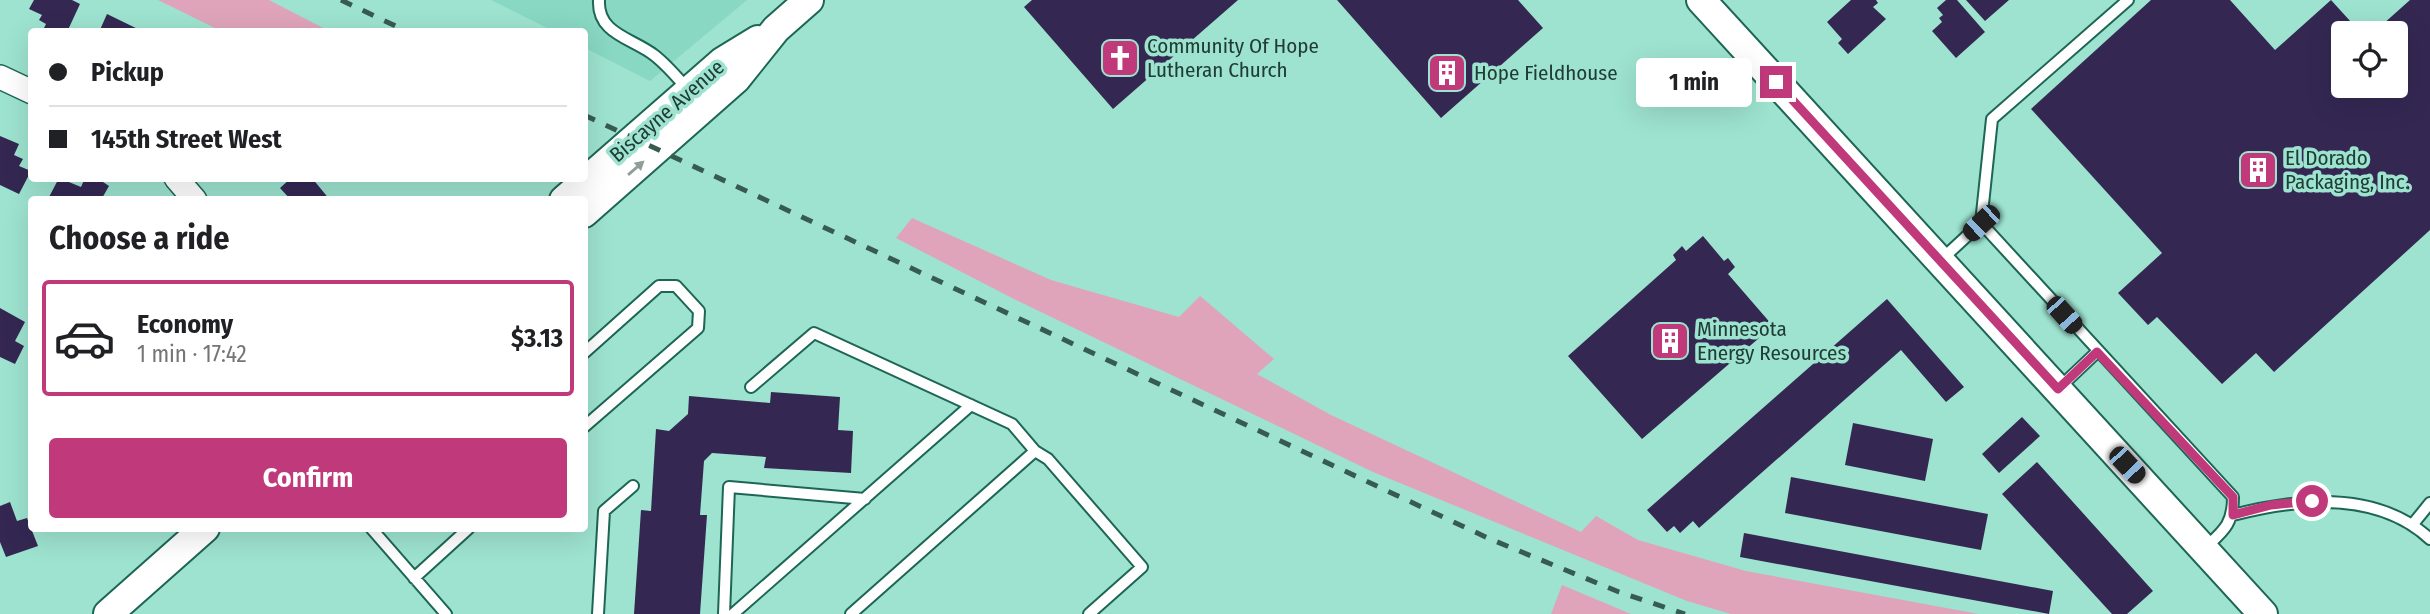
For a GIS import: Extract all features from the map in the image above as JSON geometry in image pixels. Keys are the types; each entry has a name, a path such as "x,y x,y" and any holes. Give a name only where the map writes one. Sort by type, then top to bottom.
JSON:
{"street":[{"name":"Biscayne Avenue","path":"588,209 736,79 776,29 808,0"},
{"path":"1701,0 2263,614"},
{"name":"Biscayne Avenue","path":"588,179 722,62 776,29"},
{"path":"0,77 28,90"},
{"path":"179,182 192,196"},
{"name":"Biscayne Avenue","path":"569,196 585,182"},
{"path":"108,614 200,532"}],"lane":[{"path":"599,0 601,19 607,27 655,56 689,91"},
{"path":"1940,261 1981,223 1992,119 2128,0"},
{"path":"1981,223 2233,497 2233,515 2224,530 2204,549"},
{"path":"588,349 659,286 676,286 699,311 698,328 588,424"},
{"path":"751,387 814,333 1012,424 1035,451 1048,459 1142,568 1089,614"},
{"path":"2058,389 2097,352"},
{"path":"733,614 971,405"},
{"path":"850,614 1035,451"},
{"path":"598,614 604,511 633,486"},
{"path":"724,614 729,487 865,499"},
{"path":"2233,515 2271,505 2312,501 2364,505 2413,524 2430,539"},
{"path":"2413,524 2430,503"},
{"path":"374,532 446,614"},
{"path":"414,578 465,532"}],"shaded area":[{"path":"158,0 269,0 323,28 215,28"},
{"path":"491,0 747,0 650,81 588,50 588,28 547,28"},
{"path":"912,218 1051,280 1179,317 1200,296 1274,359 1257,374 1331,415 1581,532 1596,516 1638,540 1746,571 1979,614 1731,614 1687,601 1373,472 1012,298 896,238"},
{"path":"1562,585 1631,614 1551,614"}],"building":[{"path":"34,0 72,0 80,4 69,28 44,28 46,24 39,20 42,15 29,9"},
{"name":"Community Of Hope Lutheran Church","path":"1032,0 1238,0 1113,109 1024,7"},
{"name":"Hope Fieldhouse","path":"1337,0 1518,0 1543,28 1441,118"},
{"path":"1851,0 1876,0 1878,3 1873,7 1886,19 1848,54 1838,43 1842,39 1827,22"},
{"path":"1946,0 1957,0 1985,32 1956,58 1932,31 1942,22 1939,18 1943,15 1937,8"},
{"path":"1966,0 2009,0 1985,21"},
{"name":"El Dorado Packaging, Inc.","path":"2151,0 2230,0 2275,50 2331,0 2350,21 2331,21 2331,98 2408,98 2408,21 2386,21 2410,0 2430,0 2430,230 2274,372 2256,353 2222,384 2157,317 2148,325 2118,293 2162,253 2031,109"},
{"path":"107,14 136,28 101,28"},
{"path":"0,136 19,144 14,155 23,159 19,166 28,170 28,177 19,194 0,185"},
{"path":"57,182 69,182 81,187 83,182 103,182 109,186 103,196 50,196"},
{"path":"287,182 315,182 327,196 287,196 280,188"},
{"name":"Minnesota Energy Resources","path":"1703,236 1724,261 1728,258 1735,267 1728,274 1773,326 1642,439 1568,356 1676,260 1673,255 1682,246 1686,251"},
{"path":"1887,299 1964,387 1946,402 1901,350 1699,528 1693,521 1680,533 1674,526 1667,532 1647,510"},
{"path":"0,308 25,322 15,341 24,346 15,364 0,357"},
{"path":"771,392 840,397 838,430 853,431 851,473 764,468 766,457 712,453 704,461 700,515 707,515 700,614 634,614 641,510 651,511 656,429 669,431 688,414 689,396 770,403"},
{"path":"2022,417 2040,436 1999,473 1982,454"},
{"path":"1853,423 1933,439 1925,481 1845,465"},
{"path":"2037,462 2153,591 2127,614 2112,614 2002,494"},
{"path":"1791,477 1988,514 1981,550 1785,513"},
{"path":"10,502 17,521 27,518 28,532 32,532 38,546 6,557 0,542 0,506"},
{"path":"1744,533 2053,591 2049,614 1740,557"}],"railway":[{"path":"341,0 400,28"},
{"path":"588,117 1490,539 1619,592 1685,614"}],"place":[{"name":"Community Of Hope Lutheran Church","path":"1120,58"},
{"name":"Hope Fieldhouse","path":"1447,73"},
{"name":"El Dorado Packaging, Inc.","path":"2258,170"},
{"name":"Minnesota Energy Resources","path":"1670,341"}],"route":[{"path":"1776,82 2058,389 2097,352 2233,497 2233,515 2271,505 2312,501"}]}
